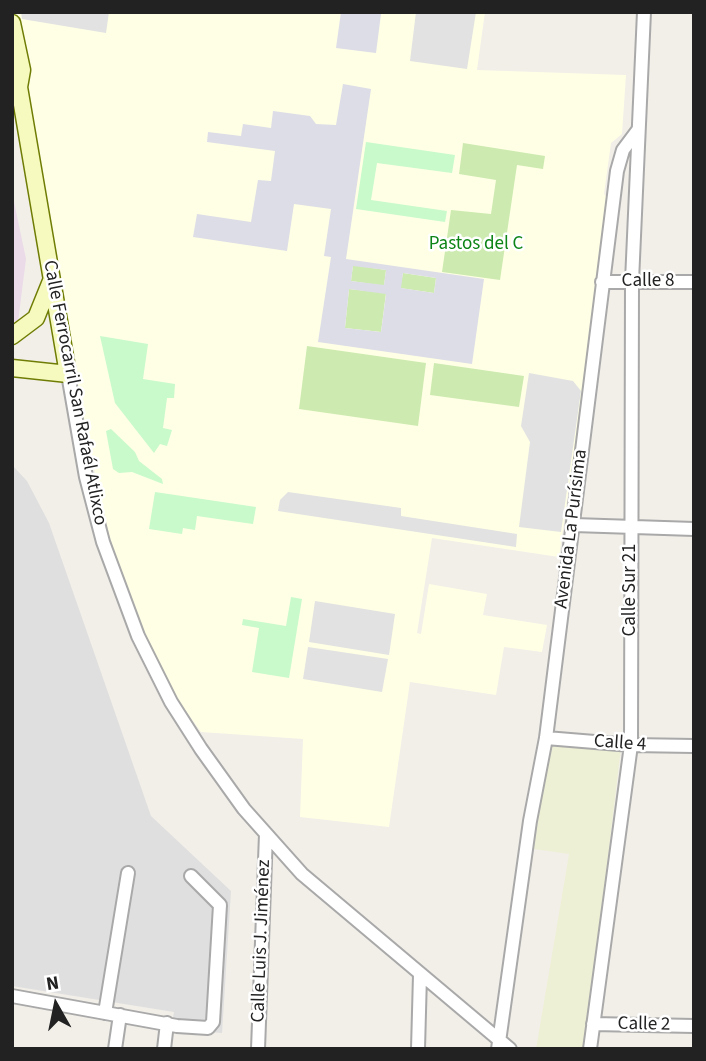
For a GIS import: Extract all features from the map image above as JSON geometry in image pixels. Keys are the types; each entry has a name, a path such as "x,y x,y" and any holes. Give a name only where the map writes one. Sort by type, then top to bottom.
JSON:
{"main road":[{"name":"Calle Ferrocarril San Rafaél Atlixco","path":"12,23 22,70 16,83 68,373"},
{"path":"12,337 36,318 51,279"},
{"path":"12,368 68,373"}],"street":[{"path":"639,130 644,12"},
{"name":"Calle Sur 21","path":"590,1049 631,746 632,281 639,130"},
{"name":"Avenida La Purísima","path":"499,1045 530,821 546,738 617,171 623,150 639,130"},
{"name":"Calle 8","path":"602,282 694,282"},
{"name":"Calle Ferrocarril San Rafaél Atlixco","path":"68,373 86,477 99,529 138,636 171,702 201,749 266,834 302,874 499,1045 510,1049"},
{"path":"574,525 694,529"},
{"name":"Calle 4","path":"546,738 631,746 694,747"},
{"name":"Calle Luis J. Jiménez","path":"258,1049 266,834"},
{"path":"105,1013 128,873"},
{"path":"13,999 208,1028 214,1022 220,905 191,876"},
{"path":"418,1049 421,975"},
{"path":"115,1049 120,1015"},
{"path":"164,1049 167,1023"},
{"name":"Calle 2","path":"593,1024 694,1026"}],"shaded area":[{"path":"15,12 485,12 477,70 626,75 622,134 611,143 604,194 610,201 559,557 432,538 417,633 421,634 429,584 487,594 483,615 547,625 542,652 504,647 496,695 410,682 389,827 300,817 303,739 201,732 176,697 148,643 128,596 109,534 81,412"},
{"path":"21,12 109,12 106,33 22,19"},
{"path":"341,12 381,14 376,53 336,48"},
{"path":"416,12 476,12 467,69 410,61"},
{"path":"343,84 371,89 346,259 484,279 472,364 318,342 331,257 324,256 331,209 294,204 287,251 193,237 197,214 251,222 258,180 271,181 275,151 207,142 208,132 241,136 243,124 271,128 273,111 310,116 316,124 336,125","holes":["353,266 386,270 384,285 351,281","403,273 436,278 434,293 401,288","349,289 386,294 381,332 345,328"]},
{"path":"12,192 26,259 18,322 12,321"},
{"path":"529,373 573,381 581,391 561,532 519,527 530,442 521,426"},
{"path":"12,465 27,481 49,523 151,816 231,891 222,1033 171,1029 174,1012 12,986"},
{"path":"288,492 401,508 401,516 517,534 516,547 278,511 280,500"},
{"path":"315,601 395,614 389,655 309,642"},
{"path":"308,647 388,659 382,692 303,679"},
{"path":"549,742 621,748 585,1049 536,1049 569,854 534,849"}],"green space":[{"path":"366,142 455,155 452,173 377,163 371,200 447,211 445,222 356,209"},
{"name":"Pastos del C","path":"463,143 545,156 543,169 517,165 500,280 442,272 451,210 491,214 496,180 459,174"},
{"path":"353,265 386,270 384,286 351,281"},
{"path":"403,273 436,278 434,293 400,288"},
{"path":"349,289 386,293 381,332 345,328"},
{"path":"100,336 148,344 143,379 175,384 174,398 167,398 163,428 172,430 167,446 160,444 154,453 115,403"},
{"path":"307,346 426,363 418,426 299,409"},
{"path":"434,363 524,376 519,407 430,395"},
{"path":"111,429 135,452 139,461 162,479 163,484 132,472 119,473 113,469 106,431"},
{"path":"155,492 256,507 253,524 197,516 195,530 183,528 182,534 149,529"},
{"path":"291,597 302,599 289,678 252,672 259,628 242,625 243,619 286,626"}]}
